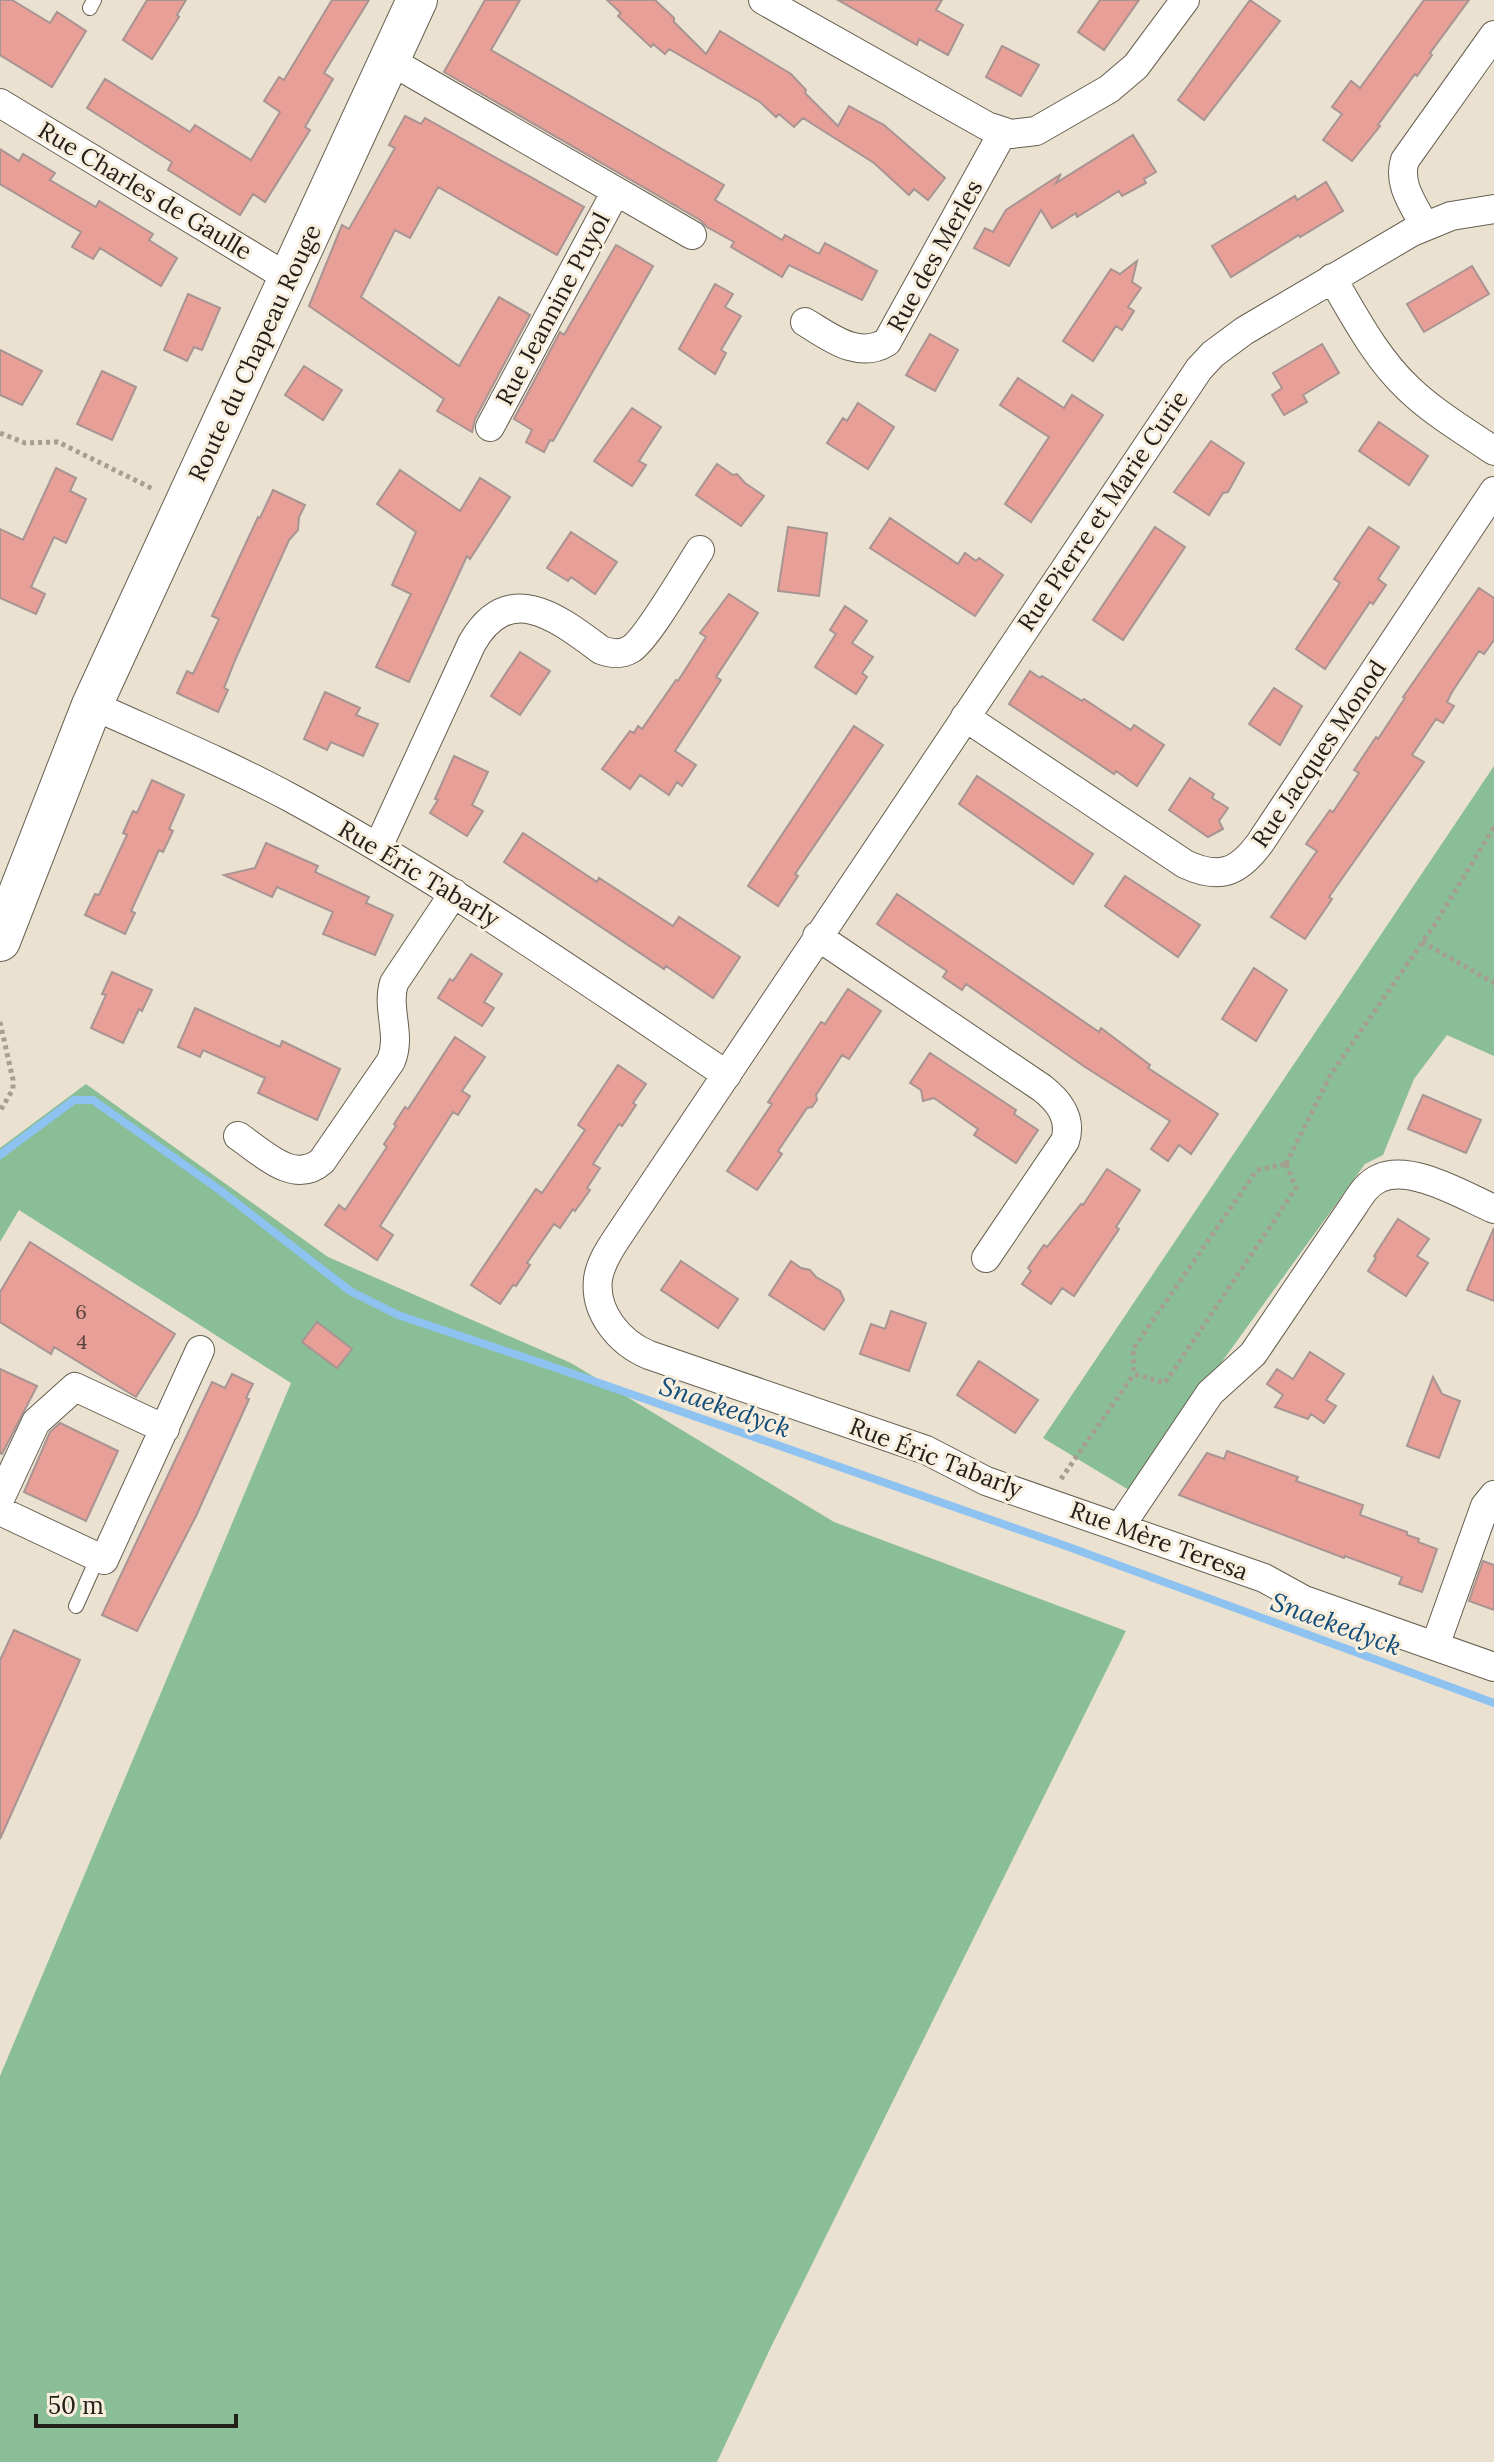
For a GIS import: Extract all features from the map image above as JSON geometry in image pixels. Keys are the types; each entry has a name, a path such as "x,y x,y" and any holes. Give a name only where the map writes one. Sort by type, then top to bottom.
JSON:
{"street":[{"name":"Route du Chapeau Rouge","path":"0,941 92,705 417,0"},
{"path":"763,0 980,121 1003,132 1020,134 1036,131 1123,79 1185,0"},
{"path":"1424,225 1404,185 1402,168 1494,35"},
{"name":"Rue Jeannine Puyol","path":"389,60 692,235"},
{"name":"Rue Charles de Gaulle","path":"0,103 290,279"},
{"name":"Rue des Merles","path":"805,322 858,350 887,342 1003,132"},
{"name":"Rue Jeannine Puyol","path":"490,427 616,191"},
{"name":"Rue Pierre et Marie Curie","path":"817,936 1199,369 1233,338 1424,225 1461,213 1494,209"},
{"path":"1332,278 1375,349 1408,388 1439,414 1494,451"},
{"name":"Rue Jacques Monod","path":"965,717 1185,864 1208,873 1228,871 1246,859 1260,843 1494,491"},
{"path":"378,847 472,643 488,621 511,609 535,609 601,650 612,654 623,652 639,642 700,550"},
{"name":"Route du Chapeau Rouge","path":"0,879 52,775 92,705"},
{"name":"Rue Éric Tabarly","path":"92,705 273,789 378,847 454,893 727,1075"},
{"path":"238,1136 297,1172 311,1170 322,1161 391,1061 396,1048 391,996 394,983 454,893"},
{"path":"817,936 1042,1088 1066,1116 1067,1133 1061,1149 986,1258"},
{"name":"Rue Éric Tabarly","path":"817,936 605,1260 598,1279 599,1298 611,1324 624,1340 649,1355 926,1450 986,1481 1046,1501"},
{"path":"1120,1527 1210,1393 1253,1354 1372,1182 1393,1174 1409,1174 1494,1209"},
{"path":"0,1511 101,1559 200,1350"},
{"path":"0,1499 36,1422 75,1387 165,1429"},
{"path":"1435,1646 1485,1506 1494,1495"},
{"name":"Rue Mère Teresa","path":"1046,1501 1264,1578 1296,1597 1494,1667"}],"lane":[{"path":"76,1606 101,1559"}],"path":[{"path":"0,433 25,443 58,442 185,504"},
{"path":"1134,1374 1165,1383 1296,1188 1286,1164 1331,1074 1422,942 1494,827"},
{"path":"1422,942 1494,983"},
{"path":"0,1022 13,1089 0,1111"},
{"path":"1046,1501 1134,1374 1133,1349 1257,1170 1286,1164"}],"green space":[{"path":"1494,766 1494,1056 1447,1035 1414,1079 1383,1155 1365,1164 1129,1490 1043,1438"},
{"path":"86,1084 328,1257 571,1363 834,1522 1126,1631 717,2462 0,2462 0,2076 291,1383 19,1210 0,1242 0,1148"}],"building":[{"path":"0,0 12,0 50,23 57,12 86,31 52,87 0,55"},
{"path":"147,0 186,0 177,15 179,17 152,59 123,40"},
{"path":"332,0 369,0 324,73 333,79 305,127 310,130 265,202 253,194 240,215 168,170 172,162 87,108 105,79 190,132 195,125 251,160 280,112 264,101 279,77 284,80"},
{"path":"485,0 520,0 491,50 724,185 715,200 782,240 785,235 819,254 825,243 877,271 862,300 789,265 782,277 731,247 734,242 700,220 444,72"},
{"path":"607,0 655,0 706,54 720,31 791,74 838,126 849,106 884,125 945,178 928,200 914,189 909,195 874,163 803,118 794,127 779,114 776,117 760,102 669,49 665,54 653,44 651,47 618,16 621,13"},
{"path":"838,0 942,0 936,10 963,25 948,55 919,39 917,45"},
{"path":"1100,0 1139,0 1104,50 1078,32"},
{"path":"1250,0 1280,21 1204,120 1178,100"},
{"path":"1424,0 1469,0 1417,76 1415,74 1352,161 1323,140 1342,114 1332,107 1351,81 1360,88"},
{"path":"1002,46 1039,65 1021,96 986,77"},
{"path":"405,116 421,124 425,118 584,207 557,255 438,187 410,238 395,230 361,297 459,366 499,297 530,315 475,419 472,432 437,411 444,399 309,306 342,225 349,229 395,148 389,145"},
{"path":"1133,135 1156,172 1144,179 1146,183 1122,196 1119,191 1077,217 1076,213 1052,228 1041,210 1009,266 974,248 985,228 993,232 1006,210 1061,174 1056,183"},
{"path":"0,149 19,161 23,154 55,173 50,180 96,207 99,201 153,234 149,240 177,258 161,286 100,248 93,259 72,247 81,232 0,184"},
{"path":"1326,182 1343,211 1231,277 1212,246 1295,196 1297,200"},
{"path":"616,245 653,266 544,452 526,442 532,430 514,419 560,332 564,335"},
{"path":"1137,261 1132,282 1141,288 1128,307 1134,311 1122,330 1116,326 1093,361 1063,341 1111,269 1120,274"},
{"path":"1472,266 1489,294 1424,332 1407,304"},
{"path":"715,284 733,294 725,307 741,316 721,350 726,353 715,374 679,349"},
{"path":"188,294 220,308 202,350 194,347 187,361 164,350"},
{"path":"930,334 958,350 935,391 906,375"},
{"path":"1322,344 1339,373 1303,395 1307,402 1284,415 1272,395 1282,388 1273,373"},
{"path":"0,350 42,371 22,405 0,395"},
{"path":"304,366 342,390 323,420 285,395"},
{"path":"102,371 136,387 112,440 77,424"},
{"path":"1018,378 1064,408 1072,395 1103,415 1031,522 1005,504 1049,437 1000,405"},
{"path":"858,403 894,427 868,469 827,443 843,418 847,421"},
{"path":"632,408 661,427 639,461 646,465 632,486 594,461"},
{"path":"1379,422 1428,456 1409,485 1359,451"},
{"path":"1211,441 1244,463 1228,492 1223,493 1209,515 1174,492"},
{"path":"717,464 733,475 737,474 764,496 741,526 696,495"},
{"path":"56,468 76,478 70,491 86,499 66,543 54,537 31,587 45,594 36,614 0,598 0,529 23,540"},
{"path":"400,470 460,511 480,478 510,497 470,559 467,556 409,682 376,667 411,594 392,585 416,532 377,504"},
{"path":"273,490 305,505 299,517 298,530 289,540 236,658 224,688 228,690 218,712 177,693 187,671 193,674 219,619 212,616"},
{"path":"890,518 958,564 965,553 976,561 979,558 1003,575 975,616 870,548"},
{"path":"788,527 827,533 819,596 778,591"},
{"path":"1155,527 1185,547 1123,640 1093,620"},
{"path":"1369,527 1399,547 1378,579 1386,585 1373,604 1370,602 1325,669 1296,649 1340,583 1334,579"},
{"path":"571,532 617,562 595,594 571,577 568,581 547,568"},
{"path":"1479,588 1494,598 1494,640 1484,654 1479,651 1452,692 1447,702 1454,706 1443,723 1436,719 1412,755 1424,762 1329,897 1332,899 1305,939 1271,917 1317,851 1306,844 1330,810 1333,812 1359,773 1354,770"},
{"path":"729,594 758,613 716,677 721,680 675,751 696,765 682,786 677,782 669,795 640,775 630,789 602,769 630,731 634,733 638,726 642,729 678,681 706,637 700,633"},
{"path":"845,606 867,621 852,643 873,657 862,673 867,677 856,694 815,667 836,634 830,630"},
{"path":"520,652 550,671 520,715 491,696"},
{"path":"1030,671 1082,701 1084,699 1131,730 1134,725 1164,745 1137,786 1009,704"},
{"path":"1274,688 1302,706 1280,745 1249,724"},
{"path":"325,692 360,708 356,715 378,724 363,756 331,742 327,750 304,739"},
{"path":"854,726 883,745 795,874 798,876 778,906 748,886"},
{"path":"454,756 488,772 472,805 483,811 467,836 430,813"},
{"path":"977,776 1093,854 1073,884 959,804"},
{"path":"1190,778 1228,808 1219,821 1223,829 1208,837 1169,810"},
{"path":"152,780 184,795 169,829 173,831 163,852 159,850 131,911 135,913 125,934 85,915 95,894 99,895 127,835 123,833 133,811 137,813"},
{"path":"523,833 597,882 599,878 673,926 679,917 740,957 713,998 666,966 664,969 504,862"},
{"path":"266,843 318,866 315,872 369,897 366,903 393,915 375,955 323,934 333,912 277,887 272,897 224,875 255,868"},
{"path":"1125,876 1200,925 1178,957 1105,906"},
{"path":"897,894 1099,1032 1101,1028 1150,1065 1148,1068 1218,1114 1191,1154 1179,1145 1168,1161 1151,1149 1170,1121 1085,1067 966,984 962,990 943,977 947,971 877,924"},
{"path":"471,954 502,974 484,1002 494,1008 482,1026 438,998"},
{"path":"1254,968 1287,990 1256,1041 1222,1019"},
{"path":"112,972 152,990 123,1043 91,1028 106,995 102,994"},
{"path":"848,989 881,1011 849,1059 842,1055 816,1095 817,1100 807,1108 778,1151 782,1154 757,1190 727,1171 821,1022 825,1024"},
{"path":"195,1008 280,1047 282,1041 340,1069 317,1120 258,1093 265,1078 203,1050 200,1057 178,1047"},
{"path":"455,1037 485,1057 462,1091 470,1096 458,1115 453,1112 380,1226 393,1235 377,1260 325,1225 339,1205 345,1210 387,1147 384,1144 396,1126 394,1124 405,1107 408,1109"},
{"path":"930,1053 1016,1110 1014,1114 1038,1130 1016,1163 974,1135 978,1129 934,1098 923,1101 921,1090 910,1083"},
{"path":"618,1065 646,1084 633,1103 636,1105 622,1126 619,1124 593,1164 600,1168 587,1188 590,1190 560,1228 554,1224 527,1263 530,1265 516,1286 513,1285 500,1304 471,1285 536,1189 542,1193 585,1130 578,1125"},
{"path":"1423,1095 1481,1120 1466,1153 1408,1129"},
{"path":"1107,1169 1140,1190 1116,1227 1119,1229 1074,1296 1062,1288 1051,1304 1022,1284 1031,1271 1028,1268 1044,1245 1047,1247 1083,1205"},
{"path":"1398,1219 1429,1239 1417,1256 1428,1263 1406,1296 1368,1271"},
{"path":"1494,1228 1494,1301 1467,1290"},
{"path":"30,1242 175,1334 136,1397 54,1347 51,1354 0,1322 0,1292"},
{"path":"681,1261 738,1299 718,1328 661,1290"},
{"path":"791,1261 840,1291 844,1300 824,1330 769,1295"},
{"path":"891,1311 926,1323 909,1371 860,1354 871,1324 885,1329"},
{"path":"317,1322 352,1349 337,1368 302,1342"},
{"path":"1310,1352 1344,1374 1326,1400 1336,1406 1324,1423 1311,1414 1308,1419 1275,1407 1283,1395 1267,1384 1277,1369 1293,1379"},
{"path":"979,1361 1038,1400 1015,1433 957,1395"},
{"path":"0,1369 37,1386 2,1454 0,1453"},
{"path":"232,1374 253,1384 246,1398 249,1399 196,1516 137,1631 102,1615 212,1382 225,1388"},
{"path":"1433,1377 1442,1394 1460,1401 1439,1458 1407,1446"},
{"path":"60,1423 118,1451 86,1521 24,1492 50,1432"},
{"path":"1227,1451 1298,1477 1296,1481 1363,1505 1360,1515 1407,1532 1407,1535 1419,1539 1418,1542 1437,1549 1422,1592 1399,1584 1402,1577 1179,1495 1207,1453 1224,1459"},
{"path":"1483,1561 1494,1565 1494,1610 1469,1601"},
{"path":"14,1630 80,1660 0,1839 0,1660"}],"waterway":[{"name":"Snaekedyck","path":"0,1155 74,1100 93,1100 221,1191 350,1291 398,1315 1066,1546 1494,1703"}]}
